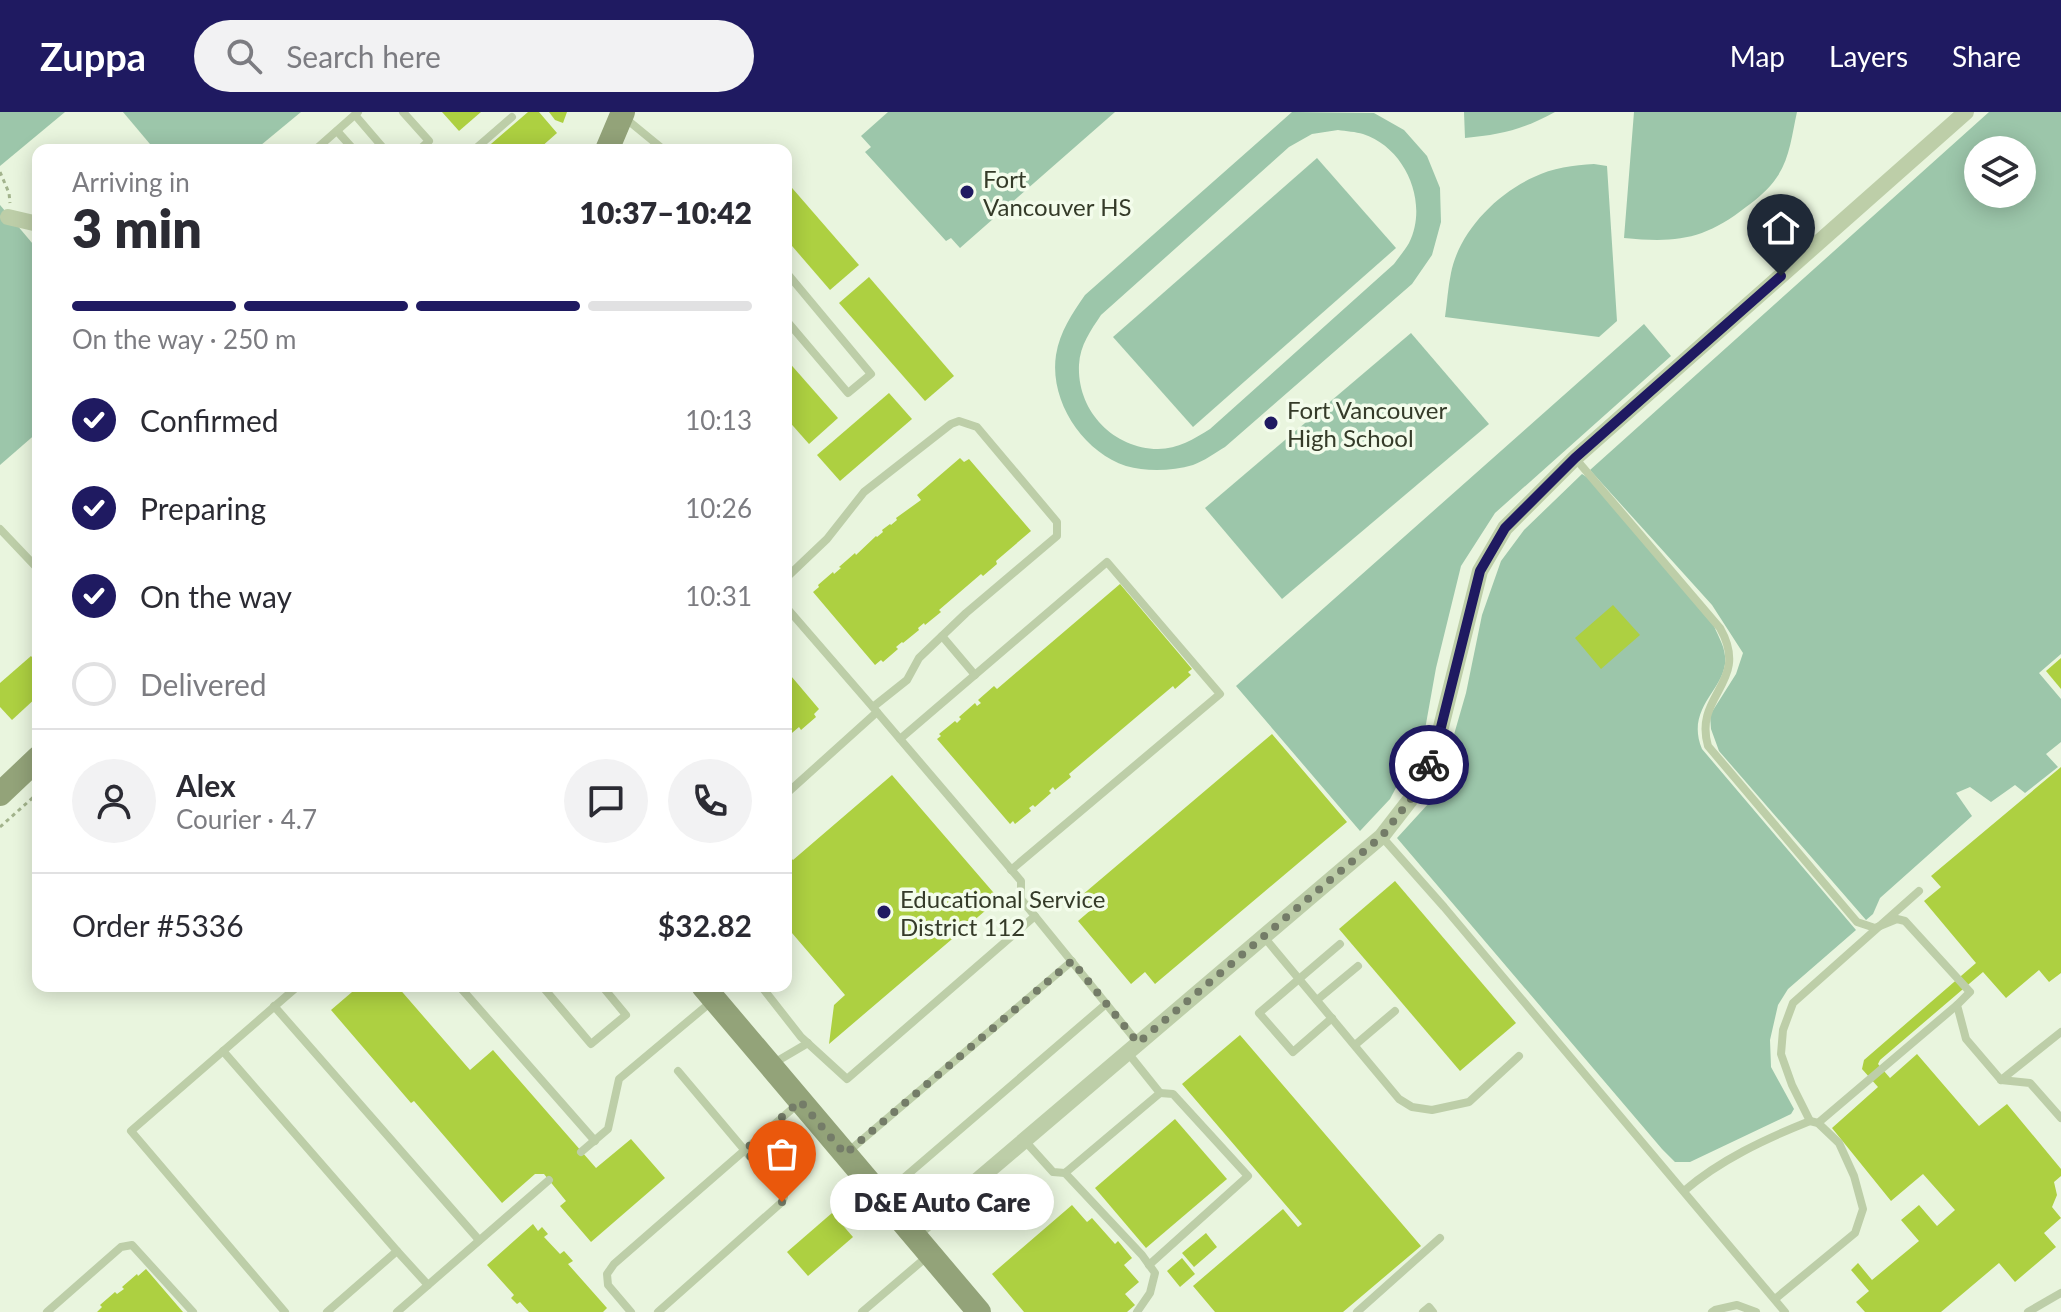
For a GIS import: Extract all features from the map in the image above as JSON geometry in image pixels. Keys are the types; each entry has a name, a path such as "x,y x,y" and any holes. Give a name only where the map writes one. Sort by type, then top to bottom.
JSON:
{"street":[{"path":"913,1235 1382,836 1413,796 1434,755 1480,571 1505,528 1575,458 1966,112"},
{"path":"610,144 622,114"},
{"path":"8,217 32,223"},
{"path":"0,794 32,764"},
{"path":"709,993 979,1312"}],"lane":[{"path":"403,112 429,141 426,144"},
{"path":"322,144 357,114 380,144"},
{"path":"622,114 657,144"},
{"path":"481,144 512,117"},
{"path":"337,131 349,144"},
{"path":"792,279 871,374 848,393 792,327"},
{"path":"792,572 827,539 864,492 959,421 977,427 1057,522 1057,536 966,613 919,658 907,680 792,788"},
{"path":"1575,458 1728,641 1731,656 1729,671 1705,718 1704,732 1708,746 1857,922 1875,928 1897,919 1905,921 1970,992 1814,1122 1784,1131 1722,1162 1684,1191"},
{"path":"0,529 32,563"},
{"path":"900,739 1107,562 1220,694 1011,870"},
{"path":"792,614 1021,881 1021,899 1106,1004 1160,1093"},
{"path":"942,636 975,675"},
{"path":"1382,836 1785,1312"},
{"path":"1775,1299 1855,1233 1863,1209 1854,1176 1839,1143 1814,1122 1792,1085 1781,1054 1783,1030 1793,1003 1919,891"},
{"path":"766,992 808,1043 847,1079 1035,916"},
{"path":"1263,937 1399,1099 1412,1107 1432,1110 1469,1102 1519,1056"},
{"path":"1332,1018 1293,1052 1259,1013 1340,944"},
{"path":"845,1154 1072,961"},
{"path":"1317,1000 1358,966"},
{"path":"285,1312 131,1131 291,992"},
{"path":"464,992 595,1141"},
{"path":"547,992 591,1044 626,1015 607,992"},
{"path":"581,1152 608,1129 619,1079 709,993"},
{"path":"881,1197 1106,1004"},
{"path":"1957,1005 1966,1039 2001,1080 2030,1083 2061,1118"},
{"path":"274,1006 479,1240"},
{"path":"1355,1045 1395,1011"},
{"path":"2001,1080 2059,1037"},
{"path":"770,1065 808,1043"},
{"path":"223,1051 428,1285"},
{"path":"658,1312 782,1202 782,1193 678,1071"},
{"path":"1065,1173 1160,1093 1173,1094 1248,1176 1149,1265"},
{"path":"631,1312 608,1285 607,1274 614,1264 800,1101"},
{"path":"1024,1140 1053,1172 1065,1173 1155,1273 1150,1293 1137,1312"},
{"path":"397,1312 549,1180"},
{"path":"1357,1312 1440,1238"},
{"path":"47,1312 121,1247 132,1245 193,1312"},
{"path":"327,1312 397,1251"},
{"path":"862,1312 930,1255"},
{"path":"2028,1312 2061,1293"},
{"path":"1712,1312 1737,1305 1756,1312"},
{"path":"1423,1312 1429,1307 1433,1312"}],"path":[{"path":"0,827 32,798"}],"green space":[{"path":"0,112 65,112 0,166"},
{"path":"123,112 301,112 262,144 150,144"},
{"name":"Fort Vancouver HS","path":"888,112 1115,112 960,248 951,238 946,241 865,152 871,147 861,136"},
{"path":"1292,112 1374,113 1404,130 1427,156 1440,188 1441,222 1432,255 1412,284 1225,447 1193,465 1160,470 1126,466 1096,449 1072,422 1058,390 1056,355 1064,330 1085,295","holes":["1338,130 1363,134 1378,141 1402,164 1410,179 1415,195 1415,227 1409,243 1394,264 1204,433 1165,449 1141,447 1112,434 1091,411 1080,381 1081,351 1101,315 1289,147 1312,134"]},
{"path":"1464,112 1555,112 1512,130 1465,138"},
{"path":"1634,112 1797,112 1785,162 1763,194 1731,218 1703,233 1659,240 1624,238"},
{"path":"1989,112 2061,112 2061,654 2039,673 2061,699 2061,742 2046,754 2058,767 2025,793 2015,785 1991,802 1970,787 1956,793 1972,816 1880,898 1873,914 1866,920 1719,751 1711,729 1710,715 1736,674 1743,653 1712,605 1590,470"},
{"path":"1317,158 1396,248 1193,427 1113,337"},
{"path":"1594,164 1607,166 1617,321 1599,337 1445,317 1455,258 1481,216 1506,193 1534,177 1548,171"},
{"path":"0,205 32,243 32,437 0,465"},
{"path":"1644,324 1671,356 1495,513 1461,566 1436,668 1424,735 1390,799 1360,831 1236,686"},
{"path":"1411,333 1489,424 1282,599 1205,508"},
{"path":"1582,474 1590,479 1714,626 1721,641 1725,656 1721,678 1702,709 1699,721 1702,749 1856,930 1788,989 1778,1005 1770,1040 1771,1067 1794,1109 1791,1114 1690,1162 1675,1162 1662,1149 1397,838 1429,803 1440,783 1466,693 1482,615 1501,561 1524,530"}],"building":[{"path":"442,112 481,112 459,131"},
{"path":"528,112 539,112 557,133 545,144 491,144"},
{"path":"549,112 567,112 563,123 555,120"},
{"path":"792,188 859,265 830,290 792,246"},
{"path":"869,277 954,376 925,401 839,303"},
{"path":"792,366 838,418 809,444 792,425"},
{"path":"889,393 912,419 840,481 817,455"},
{"path":"960,458 964,462 969,459 1031,531 996,561 997,564 983,576 981,574 939,610 941,612 896,647 898,649 883,662 881,660 875,665 813,592 896,518 921,500 917,495"},
{"path":"1120,584 1192,669 1188,672 1191,675 1175,689 1173,686 1069,774 1071,777 1055,790 1053,787 1049,791 1051,793 1035,807 1029,808 1031,811 1015,824 1013,821 1010,824 937,739 941,736 939,734 955,721 957,723 961,719 959,717 975,703 977,706 981,703 978,700 994,686 997,689"},
{"path":"1613,605 1640,635 1601,669 1575,638"},
{"path":"32,657 32,702 12,720 0,707 0,683"},
{"path":"2061,658 2061,689 2046,671"},
{"path":"792,677 819,709 814,714 816,717 801,730 799,727 792,733"},
{"path":"1272,734 1347,822 1155,984 1145,972 1131,984 1078,921 1092,909 1081,896"},
{"path":"2061,767 2061,973 2049,982 2039,970 2006,998 1983,972 1878,1064 1890,1078 1917,1054 1979,1126 2007,1104 2061,1169 2061,1176 2054,1182 2057,1195 2052,1207 2061,1218 2044,1233 2056,1247 2015,1282 1999,1263 1941,1312 1865,1312 1856,1302 1869,1291 1851,1270 1858,1263 1872,1280 1919,1241 1901,1220 1919,1205 1937,1226 1955,1210 1923,1174 1891,1201 1832,1128 1878,1087 1862,1069 1864,1060 1976,963 1924,901 1941,887 1931,876"},
{"name":"Educational Service District 112","path":"892,775 999,899 829,1044 834,1005 845,995 792,933 793,860"},
{"path":"1395,881 1516,1023 1460,1071 1339,929"},
{"path":"352,992 402,992 470,1070 493,1050 596,1168 631,1139 665,1178 591,1242 560,1206 566,1201 544,1174 535,1174 502,1203 331,1010"},
{"path":"1240,1035 1421,1246 1343,1312 1215,1312 1193,1286 1283,1209 1298,1227 1302,1224 1182,1084"},
{"path":"1175,1119 1227,1179 1146,1248 1095,1188"},
{"path":"1072,1205 1087,1222 1092,1218 1132,1258 1124,1265 1139,1282 1125,1294 1135,1305 1127,1312 1024,1312 992,1274"},
{"path":"832,1213 853,1237 808,1276 787,1252"},
{"path":"533,1224 538,1231 542,1227 548,1234 544,1237 560,1254 564,1251 573,1261 568,1264 607,1308 603,1312 529,1312 511,1298 514,1295 487,1265"},
{"path":"1206,1233 1217,1247 1194,1267 1182,1253"},
{"path":"1182,1258 1195,1274 1180,1287 1167,1271"},
{"path":"146,1269 183,1312 97,1312 102,1307 100,1305"}],"way so far":[{"path":"782,1202 782,1193 745,1150 800,1101 845,1154 1072,961 1138,1043 1382,836 1413,796 1429,765"}],"place":[{"name":"Fort Vancouver HS","path":"967,192"},
{"name":"Fort Vancouver High School","path":"1271,423"},
{"name":"Educational Service District 112","path":"884,912"},
{"name":"D&E Auto Care","path":"782,1202"}],"route":[{"path":"1429,765 1480,571 1505,528 1575,458 1781,276"}]}
